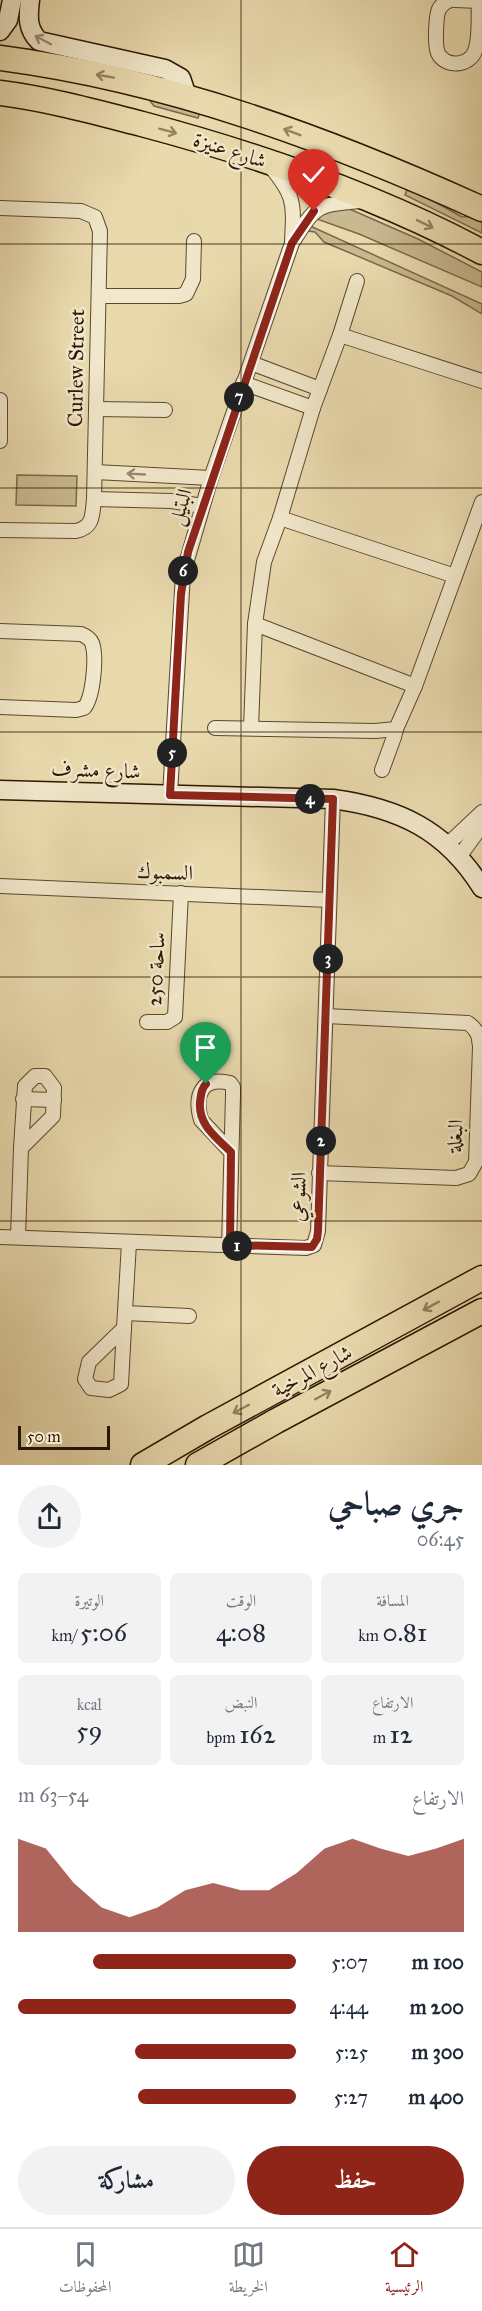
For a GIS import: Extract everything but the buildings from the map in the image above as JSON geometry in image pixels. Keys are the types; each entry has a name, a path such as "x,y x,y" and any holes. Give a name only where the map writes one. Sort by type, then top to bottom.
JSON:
{"highway":[{"name":"شارع عنيزة","path":"0,58 118,78 187,96 336,148 482,209"},
{"name":"شارع عنيزة","path":"0,93 57,103 201,140 372,200 482,252"},
{"name":"شارع المرخية","path":"143,1465 482,1278"},
{"name":"شارع المرخية","path":"198,1465 276,1420 482,1311"}],"street":[{"path":"0,31 8,20 12,0"},
{"path":"30,0 29,26 39,41 165,69 181,78 187,96"},
{"path":"450,0 444,2 438,13 436,47 440,57 450,63 458,64 470,59 476,50 480,1 455,0"},
{"name":"البتيل","path":"268,163 285,184 293,200 292,243"},
{"name":"البتيل","path":"170,795 183,574 202,506 243,383 292,243 314,211 335,203 372,200"},
{"name":"Curlew Street","path":"0,208 81,211 95,217 100,231 92,522 85,529 76,531 0,530"},
{"path":"99,296 179,296 186,294 193,279 194,241"},
{"path":"251,728 255,624 264,562 280,518 313,408 357,281"},
{"path":"340,335 482,381"},
{"path":"250,363 320,389"},
{"path":"243,383 313,408"},
{"path":"0,400 0,441"},
{"path":"96,409 165,410"},
{"path":"95,472 211,478"},
{"path":"172,501 167,488 169,483 177,477"},
{"path":"94,499 172,501 202,506"},
{"path":"382,770 482,502"},
{"path":"280,518 455,576"},
{"path":"255,624 415,686"},
{"path":"0,631 81,634 92,642 93,652 92,694 84,708 76,710 0,707"},
{"path":"215,728 375,731 396,729"},
{"name":"شارع مشرف","path":"0,790 333,799 360,803 388,810 429,830 453,851 482,888"},
{"name":"الشوعي","path":"0,1237 306,1248 314,1245 318,1231 333,799"},
{"path":"453,851 482,812"},
{"path":"453,851 478,831 482,818"},
{"name":"السمبوك","path":"0,886 329,900"},
{"name":"ساحة 250","path":"147,1022 167,1022 175,1017 181,893"},
{"name":"البغلة","path":"319,1173 456,1178 469,1174 476,1162 480,1047 479,1036 475,1028 468,1023 326,1016"},
{"path":"18,1237 21,1148 23,1099 25,1086 30,1079 39,1076 50,1080 54,1088 54,1111 49,1121 21,1148"},
{"path":"230,1245 233,1087 230,1083 209,1082 201,1092 199,1113 201,1120 231,1152"},
{"path":"23,1099 54,1100"},
{"path":"124,1328 129,1242"},
{"path":"125,1313 189,1316"}],"shaded area":[{"path":"147,97 200,112 198,118 154,106"},
{"path":"408,187 462,217 476,216 482,219 482,233 405,195"},
{"path":"345,207 418,239 482,272 482,287 359,234 314,218 319,213"},
{"path":"308,225 482,304 482,314 452,296 324,242 315,232 308,231"},
{"path":"17,475 77,476 76,506 16,505"}],"route":[{"path":"206,1084 201,1092 199,1113 201,1120 231,1152 230,1245 312,1247 317,1239 318,1231 333,799 170,795 181,594 188,552 211,478 292,243 314,211"}]}
